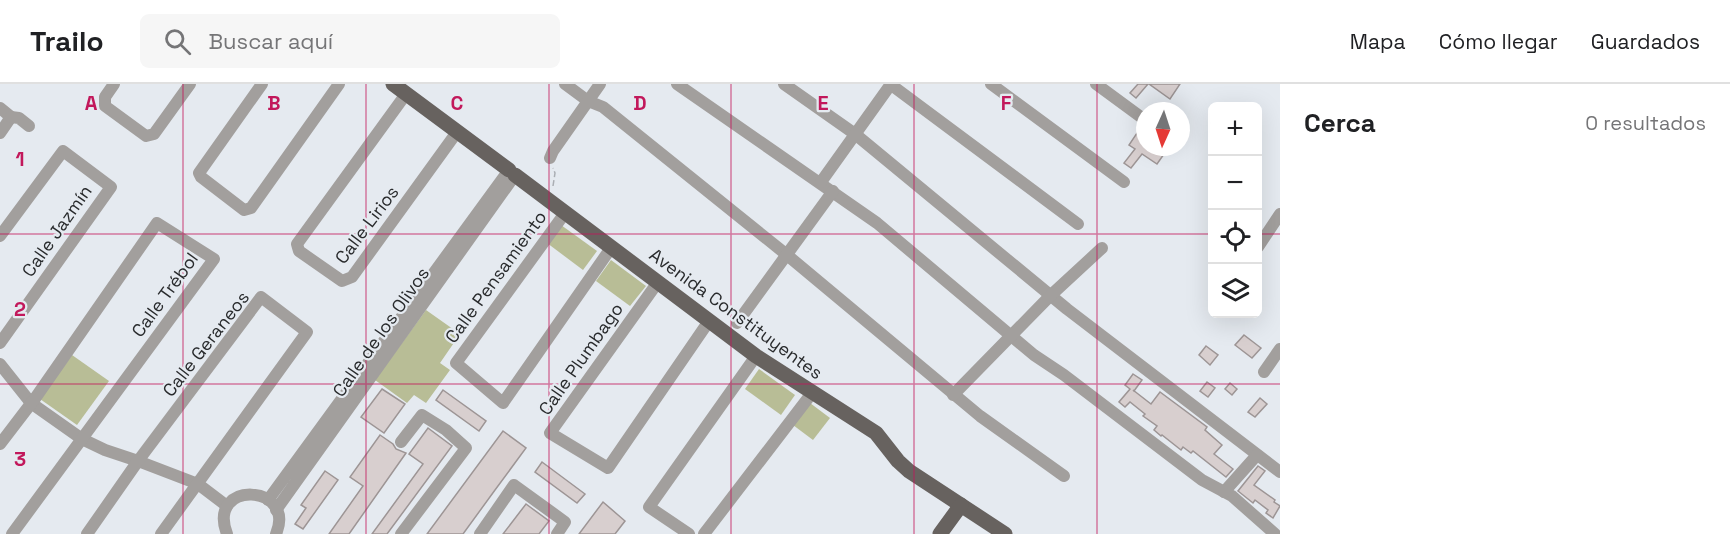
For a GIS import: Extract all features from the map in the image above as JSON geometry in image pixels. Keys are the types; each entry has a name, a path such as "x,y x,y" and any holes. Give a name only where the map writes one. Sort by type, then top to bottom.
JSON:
{"main road":[{"name":"Avenida Constituyentes","path":"393,84 756,356 876,433 909,471 1005,534"},
{"path":"940,534 961,505"}],"street":[{"path":"114,84 105,97 105,106 146,136 150,136 154,134 190,84"},
{"path":"262,84 199,173 201,177 244,210 251,208 339,84"},
{"path":"565,84 588,101 603,107 787,255 980,416 1064,476"},
{"path":"550,158 600,84"},
{"path":"677,84 877,223 1034,355 1086,391 1202,480 1232,496 1275,534"},
{"path":"784,84 855,134 1050,296 1280,472"},
{"path":"821,182 891,84 1078,224"},
{"path":"991,84 1124,182"},
{"path":"1096,84 1136,113"},
{"name":"Calle Lirios","path":"406,94 297,244 299,251 342,280 352,277 458,132"},
{"path":"0,108 11,117 19,118 29,126"},
{"path":"0,132 11,117"},
{"name":"Calle Jazmín","path":"0,236 63,151 111,187 0,343"},
{"name":"Calle de los Olivos","path":"268,500 512,172"},
{"name":"Calle de los Olivos","path":"276,510 512,172"},
{"path":"738,323 833,191"},
{"name":"Calle Pensamiento","path":"565,213 456,363 503,403 611,248"},
{"path":"1262,240 1280,214"},
{"name":"Calle Trébol","path":"31,403 157,223 214,259 82,439"},
{"path":"953,394 1050,296 1102,248"},
{"name":"Calle Plumbago","path":"658,282 550,433 608,468 709,321"},
{"name":"Calle Geraneos","path":"138,461 261,297 307,332 198,484"},
{"path":"1264,372 1280,349"},
{"path":"689,534 649,507 756,356"},
{"path":"0,364 31,403 82,439 105,450 198,484 228,506"},
{"path":"704,534 812,393"},
{"path":"0,444 31,403"},
{"path":"401,442 423,415 446,430 466,448 401,534"},
{"path":"12,534 82,439"},
{"path":"1224,492 1257,455"},
{"path":"87,534 138,461"},
{"path":"161,534 198,484"},
{"path":"480,534 514,485 565,522 557,534"},
{"path":"226,534 223,524 228,506 239,496 257,494 273,503 279,522 276,534"}],"path":[{"path":"545,197 554,184 555,173 550,158"}],"green space":[{"path":"561,225 597,251 583,270 547,243"},
{"path":"611,260 646,286 630,306 596,281"},
{"path":"426,310 460,334 440,363 450,370 426,403 414,395 407,403 375,380"},
{"path":"72,355 109,381 77,425 40,399"},
{"path":"759,369 795,395 781,415 745,389"},
{"path":"810,403 830,418 813,440 793,425"}],"building":[{"path":"1138,84 1148,84 1136,98 1130,93"},
{"path":"1149,84 1180,84 1170,99"},
{"path":"1136,134 1136,156 1140,156 1131,168 1124,163 1135,149 1129,145"},
{"path":"1145,156 1163,156 1157,164"},
{"path":"1244,335 1261,348 1252,358 1235,345"},
{"path":"1206,346 1218,355 1210,365 1199,355"},
{"path":"1133,374 1142,380 1134,391 1151,404 1160,392 1207,427 1205,430 1222,445 1214,454 1233,469 1226,477 1193,451 1191,453 1183,447 1181,450 1161,436 1154,430 1157,426 1143,416 1145,414 1130,402 1125,407 1119,402 1130,389 1125,385"},
{"path":"1207,382 1215,388 1208,397 1200,391"},
{"path":"1230,383 1237,389 1232,395 1225,389"},
{"path":"382,389 405,404 384,433 361,417"},
{"path":"443,390 486,421 479,431 436,400"},
{"path":"1260,398 1267,404 1255,417 1248,412"},
{"path":"428,428 452,446 387,534 372,534 423,464 409,454"},
{"path":"503,431 526,448 463,534 427,534"},
{"path":"380,435 396,449 406,453 349,534 329,534 363,486 350,477"},
{"path":"542,462 585,494 577,503 535,472"},
{"path":"1258,466 1265,471 1254,485 1280,506 1273,518 1266,513 1268,510 1255,500 1253,503 1238,491"},
{"path":"325,471 338,480 303,529 295,524 306,508 301,505"},
{"path":"603,502 625,521 615,534 579,534"},
{"path":"526,504 549,521 539,534 503,534"}]}
